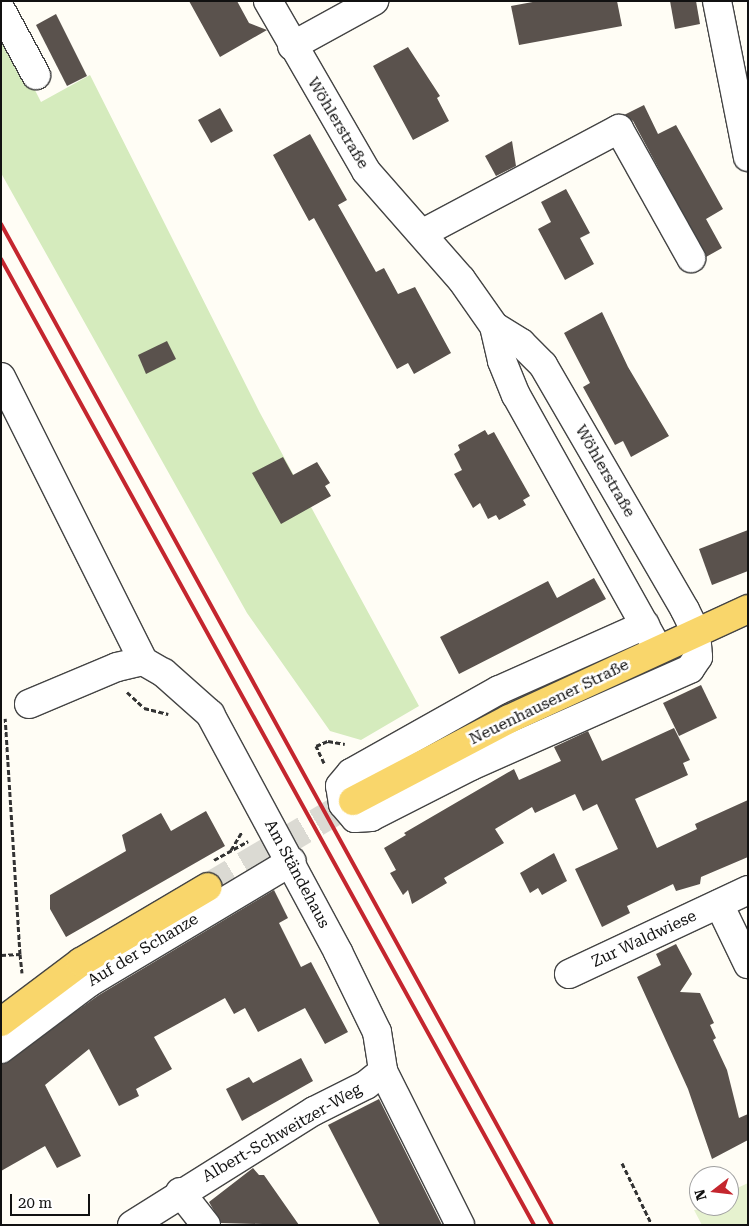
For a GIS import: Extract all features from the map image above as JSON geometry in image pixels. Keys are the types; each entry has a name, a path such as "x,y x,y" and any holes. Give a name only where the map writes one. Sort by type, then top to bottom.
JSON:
{"main road":[{"name":"Neuenhausener Straße","path":"353,801 483,732 658,649 748,609"},
{"name":"Auf der Schanze","path":"1,1022 81,962 208,887"}],"street":[{"name":"Wöhlerstraße","path":"268,1 292,46 366,171 423,233 494,326 521,343 544,365 696,633"},
{"path":"292,46 374,1"},
{"path":"717,1 748,157"},
{"path":"1,10 36,75"},
{"path":"423,233 619,129 691,258"},
{"name":"Wöhlerstraße","path":"494,326 502,361 516,395 658,649"},
{"path":"1,377 143,661 117,667 29,704"},
{"path":"645,625 507,686 351,773 340,786 343,804 355,818 371,817 458,772 690,669 699,652 696,633"},
{"name":"Am Ständehaus","path":"143,661 164,673 210,714 292,861 377,1032 382,1071 460,1225"},
{"name":"Auf der Schanze","path":"1,1049 90,982 292,861"},
{"name":"Zur Waldwiese","path":"569,974 748,890"},
{"path":"719,904 748,964"},
{"name":"Albert-Schweitzer-Weg","path":"134,1224 180,1192 366,1085 382,1071"},
{"path":"180,1192 206,1225"}],"path":[{"path":"1,713 4,713 22,975"},
{"path":"316,746 320,754"},
{"path":"230,850 243,830"},
{"path":"1,955 20,954"},
{"path":"622,1163 652,1225"}],"green space":[{"path":"1,23 41,102 90,75 260,413 419,706 361,740 330,731 247,613 1,173"},
{"path":"748,1183 748,1225 702,1225 697,1216 739,1216 739,1187"}],"building":[{"path":"189,1 237,1 249,23 267,30 220,57"},
{"path":"538,1 617,1 622,26 519,45 511,6"},
{"path":"670,1 696,1 700,24 675,29"},
{"path":"56,14 87,76 67,86 36,25"},
{"path":"408,47 440,96 437,98 449,121 413,140 373,66"},
{"path":"644,105 658,134 676,125 723,209 706,219 722,248 706,257 633,121 624,115"},
{"path":"220,108 233,131 211,143 198,120"},
{"path":"310,134 347,200 338,205 376,272 384,268 398,294 415,287 451,353 414,374 408,363 397,369 314,218 309,221 273,155"},
{"path":"512,141 516,166 496,176 485,156"},
{"path":"566,189 590,233 580,238 594,264 565,280 538,229 551,222 541,202"},
{"path":"602,312 628,367 669,436 631,457 623,441 615,445 583,387 590,383 564,333"},
{"path":"167,341 176,359 146,374 138,355"},
{"path":"485,430 488,435 494,432 530,496 523,500 526,505 499,520 496,515 488,519 480,503 473,508 454,474 462,470 454,454 460,450 458,445"},
{"path":"283,457 293,475 317,462 330,483 325,486 331,496 281,524 252,473"},
{"path":"748,530 748,571 712,585 699,549"},
{"path":"594,578 606,599 459,674 440,637 548,581 557,598"},
{"path":"701,685 717,718 679,736 663,703"},
{"path":"674,728 690,760 683,763 688,775 635,799 657,848 697,829 695,824 748,800 748,857 701,877 700,884 676,891 673,884 627,906 630,913 602,927 575,869 618,849 597,804 583,811 575,794 535,813 532,807 495,829 504,843 444,878 447,883 412,904 408,890 403,895 390,873 396,870 384,848 406,835 404,833 514,769 519,780 561,761 554,747 588,731 602,761"},
{"path":"206,811 225,846 66,937 50,909 50,895 126,851 122,835 161,813 171,831"},
{"path":"554,853 567,881 542,895 538,888 530,893 520,873"},
{"path":"274,890 288,918 279,923 301,967 311,962 348,1032 325,1044 305,1008 258,1032 245,1008 234,1014 225,998 154,1037 172,1069 136,1089 139,1096 119,1106 89,1049 45,1085 81,1156 57,1168 45,1146 1,1171 1,1064 99,995"},
{"path":"676,944 692,974 680,992 700,993 714,1023 710,1025 716,1038 713,1040 727,1070 739,1118 748,1114 748,1140 712,1159 688,1089 637,977 661,965 656,954"},
{"path":"301,1058 313,1081 242,1121 226,1089 249,1077 253,1083"},
{"path":"379,1099 442,1225 380,1225 328,1125"},
{"path":"253,1168 259,1175 264,1175 299,1225 221,1223 209,1202"}],"tunnel":[{"path":"208,887 353,801"}],"railway":[{"path":"1,224 552,1225"},
{"path":"1,259 534,1225"}]}
